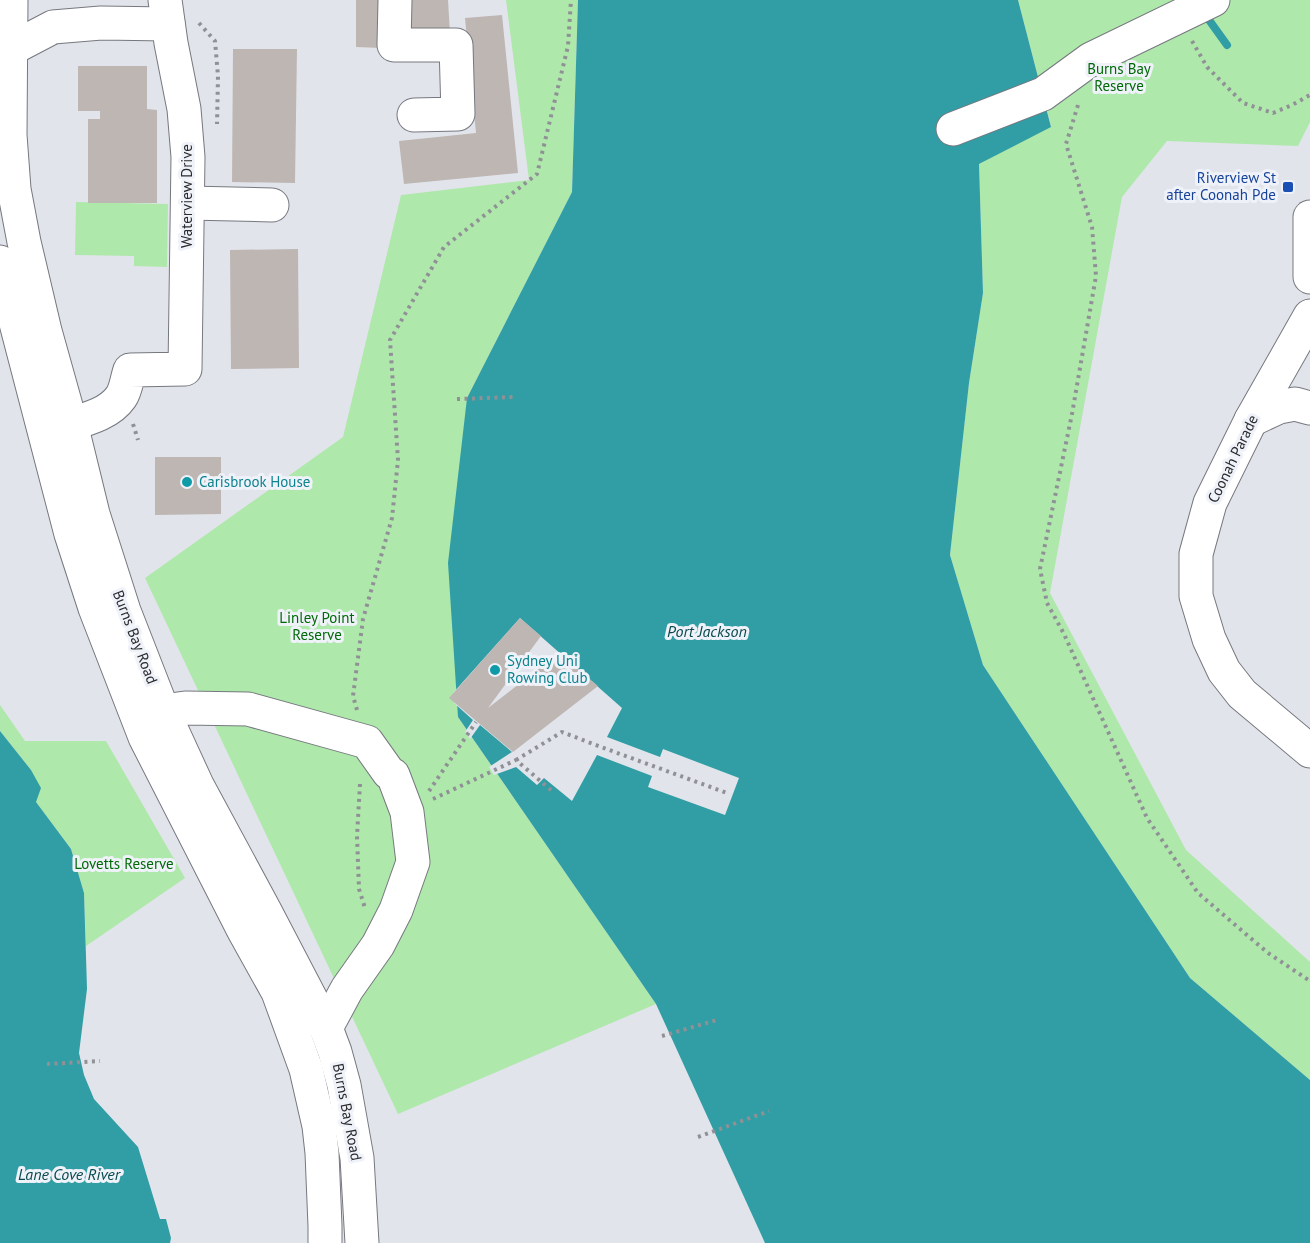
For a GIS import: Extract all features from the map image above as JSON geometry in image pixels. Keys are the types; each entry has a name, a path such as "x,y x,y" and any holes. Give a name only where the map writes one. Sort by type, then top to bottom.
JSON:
{"main road":[{"name":"Burns Bay Road","path":"11,0 10,135 14,189 45,331 93,514 121,600 164,711 197,785 326,1028 335,1052 344,1084 357,1158 362,1243"},
{"path":"394,0 394,45 456,45 458,114 414,115"},
{"path":"953,129 1043,94 1084,64 1213,0"},
{"name":"Waterview Drive","path":"11,48 53,27 102,23 167,12 184,109 188,158 185,369 130,370 121,396 110,407 89,419 71,424"},
{"path":"188,203 272,205"},
{"path":"1310,217 1310,277"},
{"name":"Burns Bay Road","path":"0,262 71,534 95,608 145,737 278,992 306,1069 319,1126 322,1153 325,1243"},
{"name":"Coonah Parade","path":"1310,316 1251,420 1210,503 1196,554 1196,596 1209,639 1224,670 1242,694 1310,751"},
{"path":"1251,420 1279,407 1295,404 1310,408"},
{"path":"164,711 185,708 248,708 367,742 389,773 393,775 407,812 413,862 396,910 378,945 347,989 326,1028"}],"path":[{"path":"392,518 398,460 390,340 444,248 537,174 568,46 571,0"},
{"path":"1179,17 1207,67 1243,103 1273,113 1310,95"},
{"path":"1084,64 1078,104 1066,144 1092,227 1096,276 1072,414 1040,569 1047,603 1064,634 1147,818 1198,893 1268,953 1310,981"},
{"path":"457,399 515,397"},
{"path":"423,798 476,722"},
{"path":"432,799 518,759 562,732 726,793"},
{"path":"518,759 552,791"},
{"path":"662,1036 717,1020"},
{"path":"47,1064 100,1061"},
{"path":"698,1137 769,1112"}],"green space":[{"name":"Linley Point Reserve","path":"506,0 578,0 572,192 467,398 458,717 656,1004 398,1114 145,578 343,437 401,195 529,180"},
{"name":"Burns Bay Reserve","path":"1018,0 1310,0 1310,122 1298,146 1167,141 1122,197 1050,593 1186,850 1310,962 1310,1080 1190,978 983,665 950,555 969,383 983,293 979,164 1051,126"},
{"path":"76,202 168,204 167,267 134,266 134,256 75,255"},
{"name":"Lovetts Reserve","path":"0,705 25,741 106,741 185,878 86,946 84,893 71,849 36,802 31,770 0,731"}],"water":[{"name":"Port Jackson","path":"578,0 1018,0 1051,127 979,164 983,293 969,383 950,555 983,665 1190,978 1310,1080 1310,1243 765,1243 656,1004 458,717 448,563 467,398 572,192"},
{"name":"Lane Cove River","path":"0,731 31,770 41,788 36,802 71,849 84,893 87,989 79,1053 84,1075 94,1099 138,1147 160,1219 166,1219 171,1238 170,1243 0,1243"}],"pier":[{"path":"520,618 622,708 607,737 660,757 663,749 739,778 725,815 648,787 652,776 597,755 572,801 544,778 537,785 516,767 494,775 489,767 512,752 480,725 470,739 465,732 473,720 454,703 453,693"}],"building":[{"path":"356,0 382,0 382,48 356,47"},
{"path":"406,0 448,0 450,34 408,36"},
{"path":"502,15 518,173 404,184 399,141 476,133 465,18"},
{"path":"233,49 297,49 295,183 232,182"},
{"path":"78,66 147,66 147,109 157,110 157,203 88,203 88,119 100,119 100,111 78,111"},
{"path":"298,249 299,368 231,369 230,250"},
{"name":"Carisbrook House","path":"155,457 221,457 221,514 155,515"},
{"name":"Sydney Uni Rowing Club","path":"520,618 541,636 488,708 559,653 598,686 513,752 449,698"}],"waterway":[{"path":"1204,13 1227,45"}],"place":[{"name":"Riverview St after Coonah Pde","path":"1288,187"},
{"name":"Carisbrook House","path":"187,482"},
{"name":"Sydney Uni Rowing Club","path":"495,670"}]}
